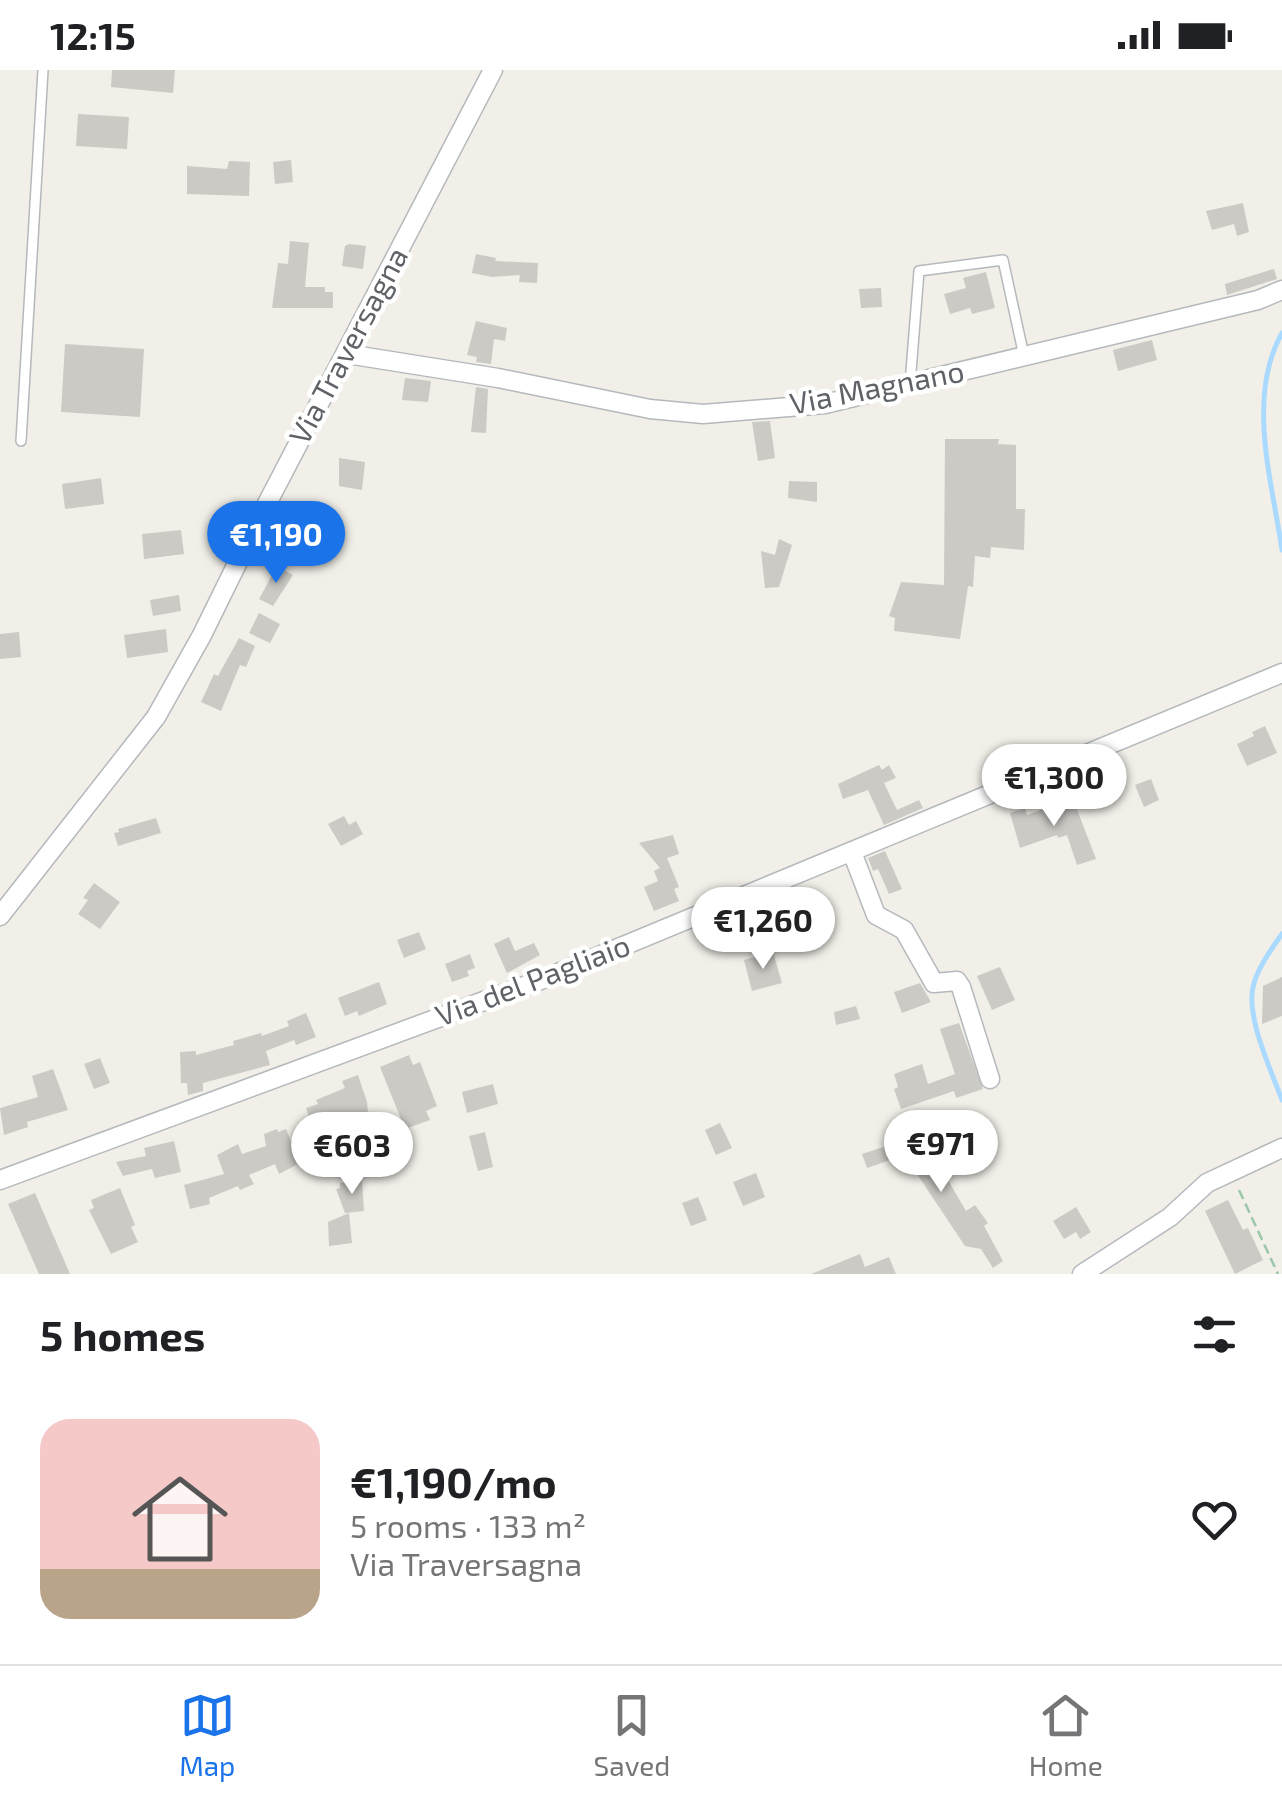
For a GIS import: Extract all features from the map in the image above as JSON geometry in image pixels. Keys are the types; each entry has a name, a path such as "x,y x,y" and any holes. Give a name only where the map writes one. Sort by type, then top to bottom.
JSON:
{"street":[{"name":"Via Traversagna","path":"0,916 156,717 493,70"},
{"name":"Via Magnano","path":"347,354 498,378 650,410 703,414 825,404 1258,300 1282,290"},
{"name":"Via del Pagliaio","path":"0,1180 546,978 1282,673"},
{"path":"852,852 876,915 904,930 934,984 957,981 961,987 990,1079"},
{"path":"1082,1274 1170,1217 1207,1184 1282,1148"}],"lane":[{"path":"21,441 42,70"},
{"path":"910,384 918,270 1003,260 1024,357"}],"path":[{"path":"1230,1170 1278,1274"}],"building":[{"path":"112,70 175,70 173,93 111,87"},
{"path":"78,114 129,117 127,149 76,146"},
{"path":"291,160 293,182 275,184 273,162"},
{"path":"229,161 250,162 249,196 187,194 187,166 227,169"},
{"path":"1243,203 1249,232 1237,236 1234,224 1212,230 1206,211"},
{"path":"290,241 309,243 305,287 325,287 325,292 333,292 333,308 272,308 278,263 288,264"},
{"path":"345,246 366,246 363,269 342,266"},
{"path":"476,254 496,258 495,261 538,263 537,283 519,282 520,275 492,277 472,273"},
{"path":"1274,269 1277,279 1227,295 1225,284"},
{"path":"986,272 995,308 972,314 970,308 950,314 944,294 966,288 963,278"},
{"path":"881,288 882,307 861,308 859,289"},
{"path":"476,321 507,328 505,341 494,339 491,364 476,362 477,357 467,355"},
{"path":"1152,340 1157,360 1118,371 1113,350"},
{"path":"65,344 144,349 140,417 61,412"},
{"path":"405,378 431,381 428,402 402,400"},
{"path":"476,387 488,389 486,433 471,432"},
{"path":"770,421 775,458 758,461 752,422"},
{"path":"945,439 999,439 998,444 1016,445 1016,509 1025,509 1024,550 991,547 990,558 975,556 973,587 968,586 960,639 894,631 895,618 889,616 901,582 944,585"},
{"path":"339,458 365,462 362,490 339,486"},
{"path":"101,478 104,504 65,509 62,484"},
{"path":"789,481 817,482 817,502 788,498"},
{"path":"181,530 184,554 144,559 142,534"},
{"path":"779,539 792,545 779,587 765,588 761,551 775,555"},
{"path":"277,566 293,575 273,606 259,599"},
{"path":"179,595 181,611 153,616 150,600"},
{"path":"259,613 280,624 270,643 249,633"},
{"path":"166,629 168,652 127,658 124,635"},
{"path":"19,632 21,657 0,659 0,634"},
{"path":"239,638 255,646 246,667 240,665 221,711 201,702 214,674 218,676"},
{"path":"1265,726 1277,753 1247,766 1237,744"},
{"path":"879,765 882,770 889,765 896,778 884,783 897,810 919,800 923,808 884,825 868,790 843,799 838,784"},
{"path":"1151,779 1159,800 1144,807 1135,785"},
{"path":"1073,799 1096,859 1077,865 1067,835 1020,848 1010,813 1025,808 1027,815"},
{"path":"344,816 349,825 356,821 363,834 341,846 328,824"},
{"path":"156,818 161,833 118,846 114,833 118,829"},
{"path":"673,835 679,854 667,858 679,887 674,889 679,901 654,911 644,887 658,881 654,871 660,868 639,843"},
{"path":"885,851 902,889 889,894 878,869 873,871 868,858"},
{"path":"94,883 120,902 100,929 78,914"},
{"path":"419,932 426,949 404,958 397,940"},
{"path":"509,937 515,951 534,943 540,955 507,973 494,944"},
{"path":"773,952 782,983 752,991 744,960"},
{"path":"470,954 475,968 467,971 469,976 452,982 445,964"},
{"path":"1000,967 1015,1000 992,1010 977,976"},
{"path":"1282,977 1282,1016 1262,1024 1263,986"},
{"path":"379,982 387,1004 359,1016 357,1011 345,1016 338,998"},
{"path":"920,983 931,1002 902,1013 894,992"},
{"path":"856,1006 860,1019 836,1025 834,1012"},
{"path":"306,1013 316,1037 296,1045 294,1040 266,1051 270,1065 203,1083 203,1091 188,1095 187,1083 181,1083 180,1052 196,1051 196,1055 234,1045 233,1041 289,1026 287,1021"},
{"path":"959,1023 983,1089 956,1098 954,1091 901,1109 894,1074 922,1064 928,1084 955,1074 940,1029"},
{"path":"409,1055 413,1065 420,1062 437,1106 426,1111 430,1120 405,1129 380,1067"},
{"path":"100,1058 110,1083 94,1089 84,1064"},
{"path":"53,1069 68,1110 27,1122 28,1127 4,1135 0,1108 38,1097 32,1076"},
{"path":"358,1075 369,1122 343,1129 348,1143 329,1150 326,1144 320,1146 306,1108 345,1088 342,1081"},
{"path":"493,1084 498,1104 467,1113 462,1092"},
{"path":"720,1123 732,1148 716,1155 705,1130"},
{"path":"286,1129 300,1163 279,1174 275,1164 249,1175 254,1184 240,1190 238,1186 209,1198 210,1204 190,1209 184,1185 224,1174 217,1155 238,1144 242,1154 266,1146 264,1134"},
{"path":"485,1132 493,1167 478,1171 469,1136"},
{"path":"923,1140 936,1171 941,1168 966,1211 975,1205 988,1223 984,1226 1003,1261 993,1268 981,1249 965,1246 909,1162 899,1166 896,1158 867,1168 862,1154 902,1141 905,1148"},
{"path":"174,1141 181,1172 155,1178 152,1169 123,1176 116,1162 146,1156 144,1148"},
{"path":"756,1173 765,1197 743,1206 733,1182"},
{"path":"362,1181 364,1211 345,1213 336,1189 340,1183"},
{"path":"120,1188 138,1242 111,1254 89,1210 94,1208 91,1200"},
{"path":"35,1193 70,1274 39,1274 8,1204"},
{"path":"698,1197 707,1220 691,1226 682,1203"},
{"path":"1228,1200 1243,1230 1248,1228 1263,1260 1235,1274 1205,1211"},
{"path":"1076,1207 1091,1232 1080,1239 1076,1232 1064,1239 1053,1221"},
{"path":"349,1213 352,1243 329,1246 328,1222"},
{"path":"860,1254 865,1267 889,1257 896,1274 811,1274"}],"waterway":[{"path":"1282,333 1265,384 1264,412 1268,468 1282,550"},
{"path":"1282,934 1259,970 1252,996 1260,1042 1282,1100"}]}
